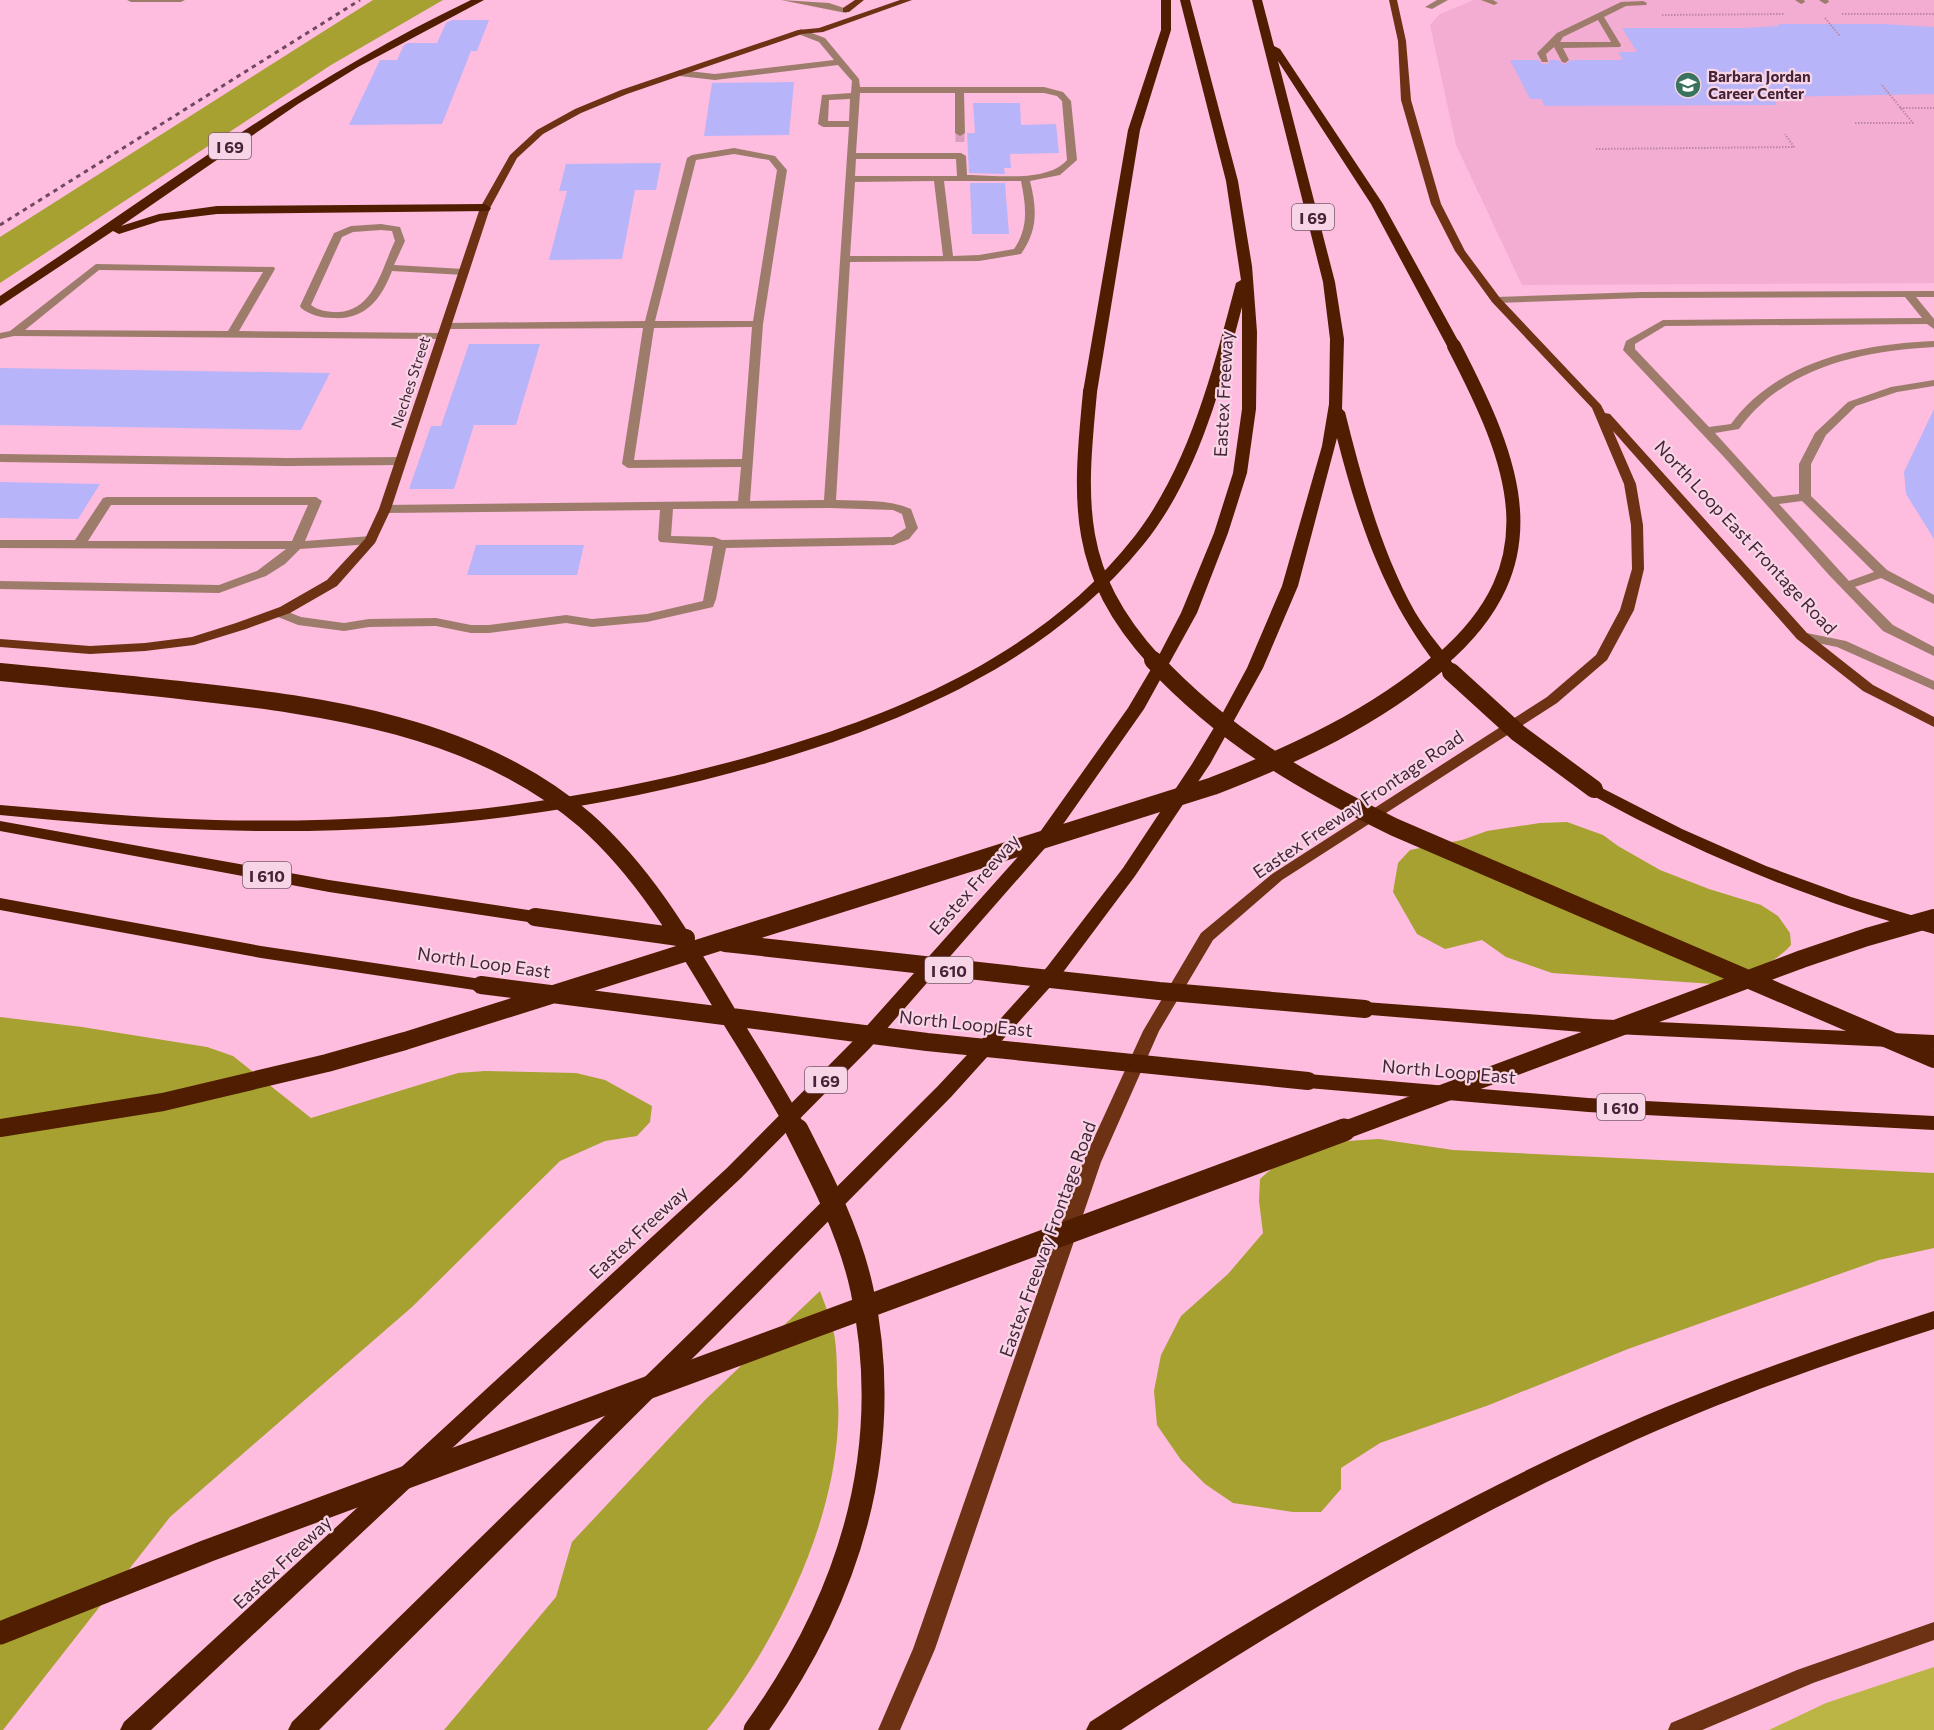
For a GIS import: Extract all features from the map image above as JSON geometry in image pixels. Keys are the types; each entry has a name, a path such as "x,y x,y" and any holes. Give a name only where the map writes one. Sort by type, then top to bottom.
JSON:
{"highway":[{"path":"1166,0 1166,30 1134,130 1090,392 1083,485 1086,535 1093,562 1117,610 1155,662 1195,702 1226,729 1288,772 1395,827 1934,1059"},
{"name":"Eastex Freeway","path":"133,1730 734,1173 863,1043 1046,836 1130,718 1189,613 1221,533 1240,473 1246,440 1250,367 1246,266 1232,181 1185,0"},
{"name":"I 69","path":"301,1730 690,1347 944,1092 1054,971 1135,863 1201,764 1255,668 1290,586 1323,469 1336,404 1336,339 1329,282 1257,0"},
{"name":"I 69","path":"0,302 268,120 372,55 474,2"},
{"path":"0,1128 163,1102 307,1069 405,1041 1203,790 1268,766 1320,741 1385,703 1438,664 1484,615 1500,590 1509,565 1513,544 1513,512 1510,481 1504,455 1493,426 1454,346 1377,204 1265,32"},
{"path":"90,243 148,220 197,212 268,208 485,208"},
{"path":"0,810 178,824 264,826 427,819 501,812 581,801 699,778 823,741 897,714 959,685 1014,653 1059,622 1109,575 1140,538 1162,506 1184,460 1207,400 1230,329 1246,266"},
{"path":"1336,404 1356,479 1394,584 1422,637 1451,672 1480,701 1518,733 1594,789 1696,845 1745,866 1880,913 1934,928"},
{"path":"0,672 235,696 352,715 428,735 487,759 559,800 622,856 655,900 753,1054 816,1168 850,1250 868,1324 873,1410 869,1455 847,1559 824,1615 796,1667 756,1730"},
{"name":"I 610","path":"0,826 330,886 748,947 1160,991 1365,1009 1594,1026 1934,1042"},
{"name":"North Loop East","path":"0,904 261,952 482,985 927,1042 1308,1081 1588,1105 1934,1123"},
{"path":"0,1633 207,1551 1792,963 1934,918"},
{"path":"1099,1730 1166,1685 1404,1542 1639,1426 1861,1341 1934,1320"}],"main road":[{"path":"846,10 860,0"},
{"name":"Neches Street","path":"801,32 804,26 878,0"},
{"name":"Neches Street","path":"0,643 90,650 194,641 278,612 332,583 371,540 385,509 485,208 513,157 540,132 578,111 679,73 801,32 820,30 908,0"},
{"name":"Eastex Freeway Frontage Road","path":"889,1730 924,1650 1092,1162 1151,1031 1207,937 1277,877 1552,700 1602,657 1627,610 1638,569 1637,525 1630,484 1597,406 1496,300 1460,251 1436,204 1406,100 1402,41 1393,0"},
{"name":"North Loop East Frontage Road","path":"1597,406 1802,636 1868,687 1934,723"},
{"path":"1679,1730 1728,1707 1934,1631"}],"street":[{"path":"131,0 181,0"},
{"path":"785,0 829,5 846,10"},
{"path":"1429,7 1443,0"},
{"path":"1485,0 1494,3"},
{"path":"1545,60 1541,53 1556,43 1560,35 1624,4 1643,3"},
{"path":"1556,43 1577,49 1617,45 1600,17"},
{"path":"801,32 822,40 856,81 830,504"},
{"path":"1556,43 1564,60"},
{"path":"679,73 715,77 840,62"},
{"path":"959,90 962,178"},
{"path":"850,179 1024,178 1057,175 1065,171 1072,160 1066,101 1060,94 1044,90 855,93 825,97 823,124 853,124"},
{"path":"744,504 758,324 782,170 772,158 734,152 692,158 649,325 628,464 747,464"},
{"path":"851,156 960,156"},
{"path":"939,178 948,259"},
{"path":"845,259 979,258 1017,252 1027,239 1032,214 1024,178"},
{"path":"351,229 396,229 400,242 389,267 373,300 359,312 335,315 312,312 305,306 338,235 351,229"},
{"path":"14,333 96,267 270,269 232,334"},
{"path":"389,267 402,270 464,272"},
{"path":"1908,294 1932,324"},
{"path":"1496,300 1641,295 1934,294"},
{"path":"1932,324 1663,323 1630,344 1629,350 1707,431 1888,628 1934,652"},
{"path":"0,336 14,333 232,334 758,324"},
{"path":"1707,431 1735,427 1742,413 1773,387 1817,365 1889,349 1934,344"},
{"path":"1934,383 1894,389 1852,404 1821,433 1805,464 1805,497 1882,573 1934,600"},
{"path":"0,458 287,462 401,461"},
{"path":"1772,501 1805,497"},
{"path":"0,585 219,589 248,581 269,569 296,545 316,501 106,501 79,544"},
{"path":"385,509 830,504 896,507 907,512 912,528 905,536 894,542 720,544 714,541 664,539 667,506"},
{"path":"0,544 296,545 371,540"},
{"path":"278,612 298,621 344,627 369,623 436,622 471,628 489,628 566,619 592,623 647,618 708,604 717,573 720,544"},
{"path":"1847,586 1882,573"},
{"path":"1802,636 1840,644 1934,686"}],"path":[{"path":"1655,15 1777,14"},
{"path":"1822,14 1840,36"},
{"path":"1866,14 1934,14"},
{"path":"1855,123 1913,123 1881,84"},
{"path":"1900,108 1934,108"},
{"path":"1596,149 1794,147 1785,134"}],"shaded area":[{"path":"373,0 443,0 331,65 0,283 0,237"},
{"name":"Barbara Jordan Career Center","path":"1474,0 1934,0 1934,283 1522,285 1456,145 1430,25 1440,14"},
{"path":"1567,822 1603,835 1660,870 1709,889 1761,905 1778,916 1790,933 1791,945 1775,959 1755,970 1713,984 1552,973 1506,957 1482,940 1445,949 1417,934 1393,892 1398,863 1410,850 1462,840 1487,831 1540,823"},
{"path":"0,1017 82,1027 207,1047 233,1056 311,1118 458,1073 485,1071 576,1073 605,1080 652,1106 650,1122 637,1136 605,1141 560,1161 412,1307 170,1517 3,1730 0,1730"},
{"path":"1379,1139 1453,1150 1934,1173 1934,1248 1879,1260 1628,1349 1489,1405 1380,1443 1341,1468 1341,1489 1321,1512 1293,1512 1233,1503 1205,1484 1181,1460 1157,1425 1154,1391 1161,1355 1181,1316 1228,1274 1263,1233 1259,1201 1260,1179 1274,1167 1301,1151 1329,1143"},
{"path":"820,1291 831,1323 837,1359 838,1425 834,1465 825,1506 812,1547 776,1626 755,1663 707,1730 444,1730 556,1597 572,1542 705,1400"},
{"path":"1934,1667 1934,1730 1769,1730 1826,1703"}],"building":[{"path":"452,20 489,20 477,51 471,51 442,124 349,125 380,60 397,60 404,45 408,43 437,43 446,23"},
{"path":"1778,24 1883,24 1934,27 1934,94 1772,97 1777,105 1545,106 1541,99 1530,99 1510,60 1538,60 1542,64 1548,64 1550,60 1558,60 1564,65 1571,60 1623,60 1618,52 1637,52 1622,28 1744,28 1779,26"},
{"path":"794,82 789,135 704,136 712,83"},
{"path":"973,103 1020,103 1021,125 1056,124 1059,153 1010,154 1011,168 1004,168 1005,174 969,173 967,133 975,133"},
{"path":"661,163 656,190 635,190 622,259 549,260 567,191 559,191 566,164"},
{"path":"970,183 1005,183 1009,234 972,234"},
{"path":"469,344 540,344 516,425 474,425 454,489 409,489 431,426 441,426"},
{"path":"0,368 330,373 301,430 0,425"},
{"path":"1934,409 1934,539 1906,494 1904,472"},
{"path":"0,482 100,484 78,519 0,518"},
{"path":"476,545 584,545 577,575 467,575"}],"tunnel":[{"path":"960,133 960,142"}],"railway":[{"path":"0,225 360,0"}],"place":[{"name":"Barbara Jordan Career Center","path":"1688,85"}]}
